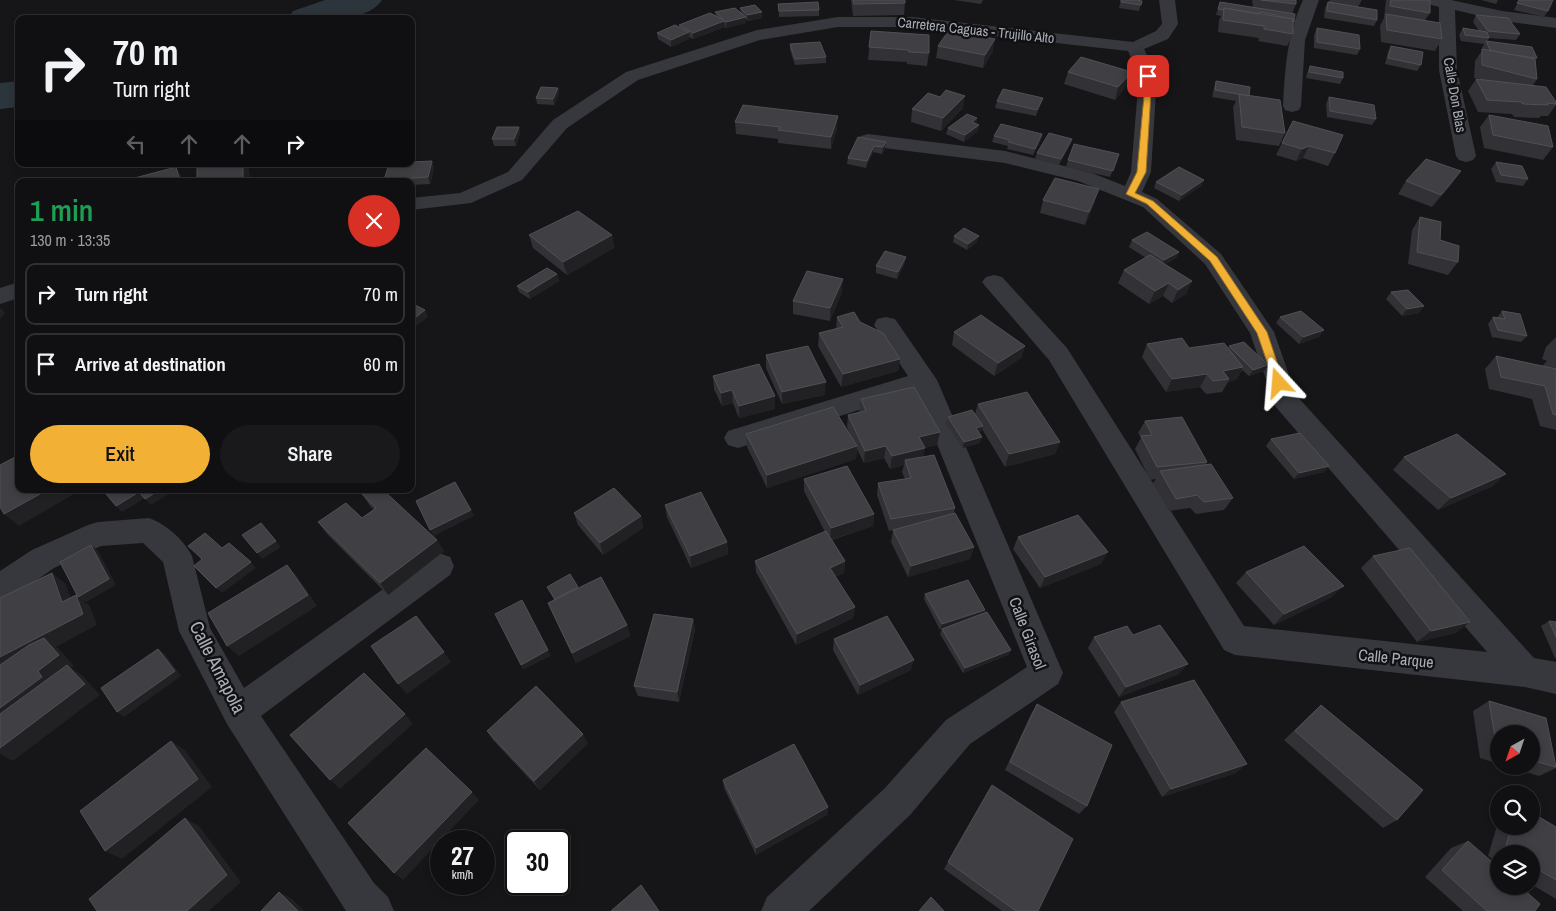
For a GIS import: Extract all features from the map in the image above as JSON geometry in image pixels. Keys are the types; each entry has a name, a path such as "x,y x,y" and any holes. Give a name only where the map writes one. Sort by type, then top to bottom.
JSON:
{"street":[{"name":"Carretera Caguas - Trujillo Alto","path":"415,204 464,199 515,176 560,124 632,76 757,35 838,22 912,22 1134,47 1162,36 1170,24 1167,0"},
{"path":"1292,106 1294,46 1301,20 1311,0"},
{"path":"1429,0 1502,16 1556,23"},
{"path":"1502,16 1506,0"},
{"name":"Calle Don Blas","path":"1447,5 1448,70 1466,156"},
{"path":"1131,194 1141,172 1148,76 1134,47"},
{"path":"868,140 1005,157 1085,178 1131,194 1150,203 1213,259 1262,332 1284,399 1541,675"},
{"name":"Calle Parque","path":"994,282 1058,354 1235,640 1541,675"},
{"path":"0,296 15,291"},
{"name":"Calle Girasol","path":"781,911 897,802 958,732 1046,673 924,380 886,326"},
{"path":"738,438 924,380"},
{"name":"Calle Amapola","path":"0,588 43,558 98,534 148,530 177,556 195,631 239,712 360,897 374,911"},
{"path":"239,712 439,566"}],"building":[{"path":"853,0 905,0 905,3 854,4"},
{"path":"1121,0 1142,1 1141,5 1121,2"},
{"path":"1261,0 1296,0 1296,4"},
{"path":"1391,0 1430,0 1430,13 1390,6"},
{"path":"1519,0 1553,0 1548,11 1517,3"},
{"path":"818,2 819,10 779,11 778,4"},
{"path":"1220,2 1295,14 1294,22 1293,19 1277,15 1224,8 1224,10 1218,9"},
{"path":"1328,2 1377,10 1377,20 1327,11"},
{"path":"755,5 762,12 747,15 740,8"},
{"path":"735,8 746,17 724,21 693,33 679,25 710,13 724,20 715,12"},
{"path":"1224,8 1293,19 1293,34 1264,29 1264,26 1223,20"},
{"path":"1386,14 1440,23 1442,39 1387,30"},
{"path":"1476,15 1508,18 1520,34 1488,31"},
{"path":"675,25 689,32 671,40 657,33"},
{"path":"1317,28 1359,35 1360,49 1317,42"},
{"path":"1463,28 1487,32 1489,38 1465,35"},
{"path":"949,30 995,39 985,55 938,46"},
{"path":"871,31 929,35 929,53 869,47"},
{"path":"1486,41 1532,47 1537,58 1490,50"},
{"path":"820,42 826,57 795,59 790,44"},
{"path":"1391,46 1423,52 1421,65 1388,58"},
{"path":"1482,49 1535,59 1537,79 1482,65"},
{"path":"1081,57 1132,72 1118,87 1068,72"},
{"path":"1310,66 1343,72 1343,78 1309,72"},
{"path":"1476,79 1546,87 1556,104 1523,104 1521,102 1487,100"},
{"path":"1216,81 1250,87 1249,96 1215,90"},
{"path":"541,87 558,88 553,99 536,98"},
{"path":"1003,89 1043,98 1037,110 997,101"},
{"path":"946,90 965,96 943,118 912,109 928,93 940,97"},
{"path":"1239,94 1280,100 1285,133 1242,127"},
{"path":"1329,97 1374,105 1376,119 1330,111"},
{"path":"743,105 838,116 831,137 778,130 780,127 735,122"},
{"path":"967,114 977,118 972,122 979,125 965,135 948,128"},
{"path":"1489,115 1548,126 1553,147 1493,135"},
{"path":"1293,121 1343,135 1335,153 1309,146 1302,149 1282,143"},
{"path":"1001,124 1042,134 1035,149 994,136"},
{"path":"497,127 519,127 514,139 492,139"},
{"path":"1049,133 1072,139 1061,159 1037,153"},
{"path":"858,137 886,142 883,147 874,146 867,161 848,158"},
{"path":"1074,144 1119,154 1113,171 1068,160"},
{"path":"1426,159 1461,171 1441,195 1406,181"},
{"path":"432,161 428,177 385,178 388,167 415,167 415,162"},
{"path":"1496,162 1522,166 1528,179 1501,175"},
{"path":"176,167 179,178 135,178"},
{"path":"197,167 243,167 243,178 197,178"},
{"path":"1179,167 1204,180 1182,195 1156,182"},
{"path":"1055,178 1099,189 1089,212 1043,200"},
{"path":"578,211 612,235 563,262 529,235"},
{"path":"1420,217 1441,222 1440,240 1459,246 1458,262 1417,252"},
{"path":"964,228 979,236 968,244 954,236"},
{"path":"1147,232 1179,252 1164,260 1132,240"},
{"path":"885,251 906,257 898,272 876,266"},
{"path":"1150,255 1192,281 1178,290 1169,283 1155,291 1124,270"},
{"path":"547,268 557,274 528,292 517,286"},
{"path":"807,271 843,279 830,308 793,301"},
{"path":"1408,290 1424,306 1407,309 1391,292"},
{"path":"415,305 425,310 415,318"},
{"path":"1301,311 1324,330 1303,337 1280,317"},
{"path":"1502,311 1520,314 1527,336 1498,330 1493,317 1505,319"},
{"path":"854,312 860,322 883,333 900,359 843,374 819,333 843,327 837,317"},
{"path":"981,315 1025,346 998,363 954,332"},
{"path":"1182,338 1189,348 1224,343 1243,367 1223,371 1229,379 1213,381 1207,374 1172,379 1147,344"},
{"path":"1244,342 1268,365 1253,370 1229,346"},
{"path":"808,346 826,382 782,392 766,355"},
{"path":"1496,356 1556,369 1556,415 1553,414 1545,386 1501,377"},
{"path":"759,364 775,396 739,406 732,390 721,393 713,376"},
{"path":"914,387 940,432 919,437 925,448 892,456 886,446 865,451 848,415 866,411 861,399"},
{"path":"1027,392 1060,442 1009,454 978,404"},
{"path":"833,407 857,446 767,475 746,434"},
{"path":"972,410 983,426 976,428 982,437 964,442 948,417"},
{"path":"1182,417 1207,462 1157,467 1141,436 1152,435 1145,421"},
{"path":"1300,433 1329,466 1299,473 1271,439"},
{"path":"1457,434 1506,474 1451,498 1404,457"},
{"path":"934,455 955,508 891,519 878,483 911,478 905,460"},
{"path":"15,457 15,493 42,493 4,514 0,507 0,465"},
{"path":"1211,464 1233,498 1204,502 1197,495 1176,499 1160,471"},
{"path":"847,466 874,514 831,528 804,479"},
{"path":"455,482 471,510 430,530 416,501"},
{"path":"614,488 641,516 600,543 574,513"},
{"path":"701,492 727,542 690,556 665,505"},
{"path":"105,493 137,493 116,506"},
{"path":"140,493 155,493 145,499"},
{"path":"386,493 437,540 380,583 318,522 346,503 362,518 376,508 362,494"},
{"path":"955,513 974,547 911,566 893,530"},
{"path":"1078,515 1108,552 1045,577 1018,537"},
{"path":"261,523 276,541 257,553 242,535"},
{"path":"826,531 845,561 830,568 855,607 797,634 755,561"},
{"path":"205,533 222,548 229,543 251,562 216,588 194,566 202,559 188,546"},
{"path":"91,545 109,579 78,597 60,562"},
{"path":"1304,546 1344,586 1284,614 1246,572"},
{"path":"1410,548 1470,622 1431,631 1373,556"},
{"path":"287,565 308,595 227,646 208,613"},
{"path":"52,573 62,602 76,595 83,614 0,657 0,598"},
{"path":"570,574 578,587 555,599 547,587"},
{"path":"601,577 627,625 572,653 548,603"},
{"path":"968,580 985,610 942,624 925,594"},
{"path":"522,600 548,650 521,665 495,614"},
{"path":"987,612 1011,650 965,668 942,629"},
{"path":"654,614 693,619 677,692 634,686"},
{"path":"416,616 444,652 398,684 371,646"},
{"path":"887,616 914,660 860,685 834,639"},
{"path":"1549,621 1556,622 1556,637"},
{"path":"1160,625 1188,664 1126,687 1094,637 1127,626 1133,635"},
{"path":"44,638 59,655 38,671 42,677 0,708 0,665 29,645"},
{"path":"158,649 175,671 117,712 101,688"},
{"path":"67,665 85,684 0,748 0,714"},
{"path":"364,673 405,714 330,780 290,735"},
{"path":"1194,680 1247,764 1171,789 1121,702"},
{"path":"536,686 583,734 534,781 487,731"},
{"path":"1489,701 1546,718 1556,767 1540,763 1540,725 1493,725"},
{"path":"1037,704 1112,745 1087,806 1010,762"},
{"path":"1321,705 1423,790 1397,820 1295,731"},
{"path":"171,741 198,779 105,851 80,811"},
{"path":"794,744 828,807 756,848 723,780"},
{"path":"426,748 472,792 435,830 430,830 430,836 394,873 348,823"},
{"path":"992,785 1073,839 1038,911 1016,911 948,862"},
{"path":"1540,817 1556,827 1556,880 1540,870 1540,845 1506,845 1509,835 1540,835"},
{"path":"185,818 227,875 187,911 97,911 89,899"},
{"path":"1468,841 1490,860 1490,895 1530,895 1540,904 1535,911 1487,911 1442,870"},
{"path":"641,885 659,911 611,911"},
{"path":"279,892 298,911 261,911"},
{"path":"931,897 944,911 919,911"}],"waterway":[{"path":"319,15 363,0"},
{"path":"0,96 15,94"}],"route":[{"path":"1148,76 1141,172 1131,194 1150,203 1213,259 1262,332 1279,383"}]}
